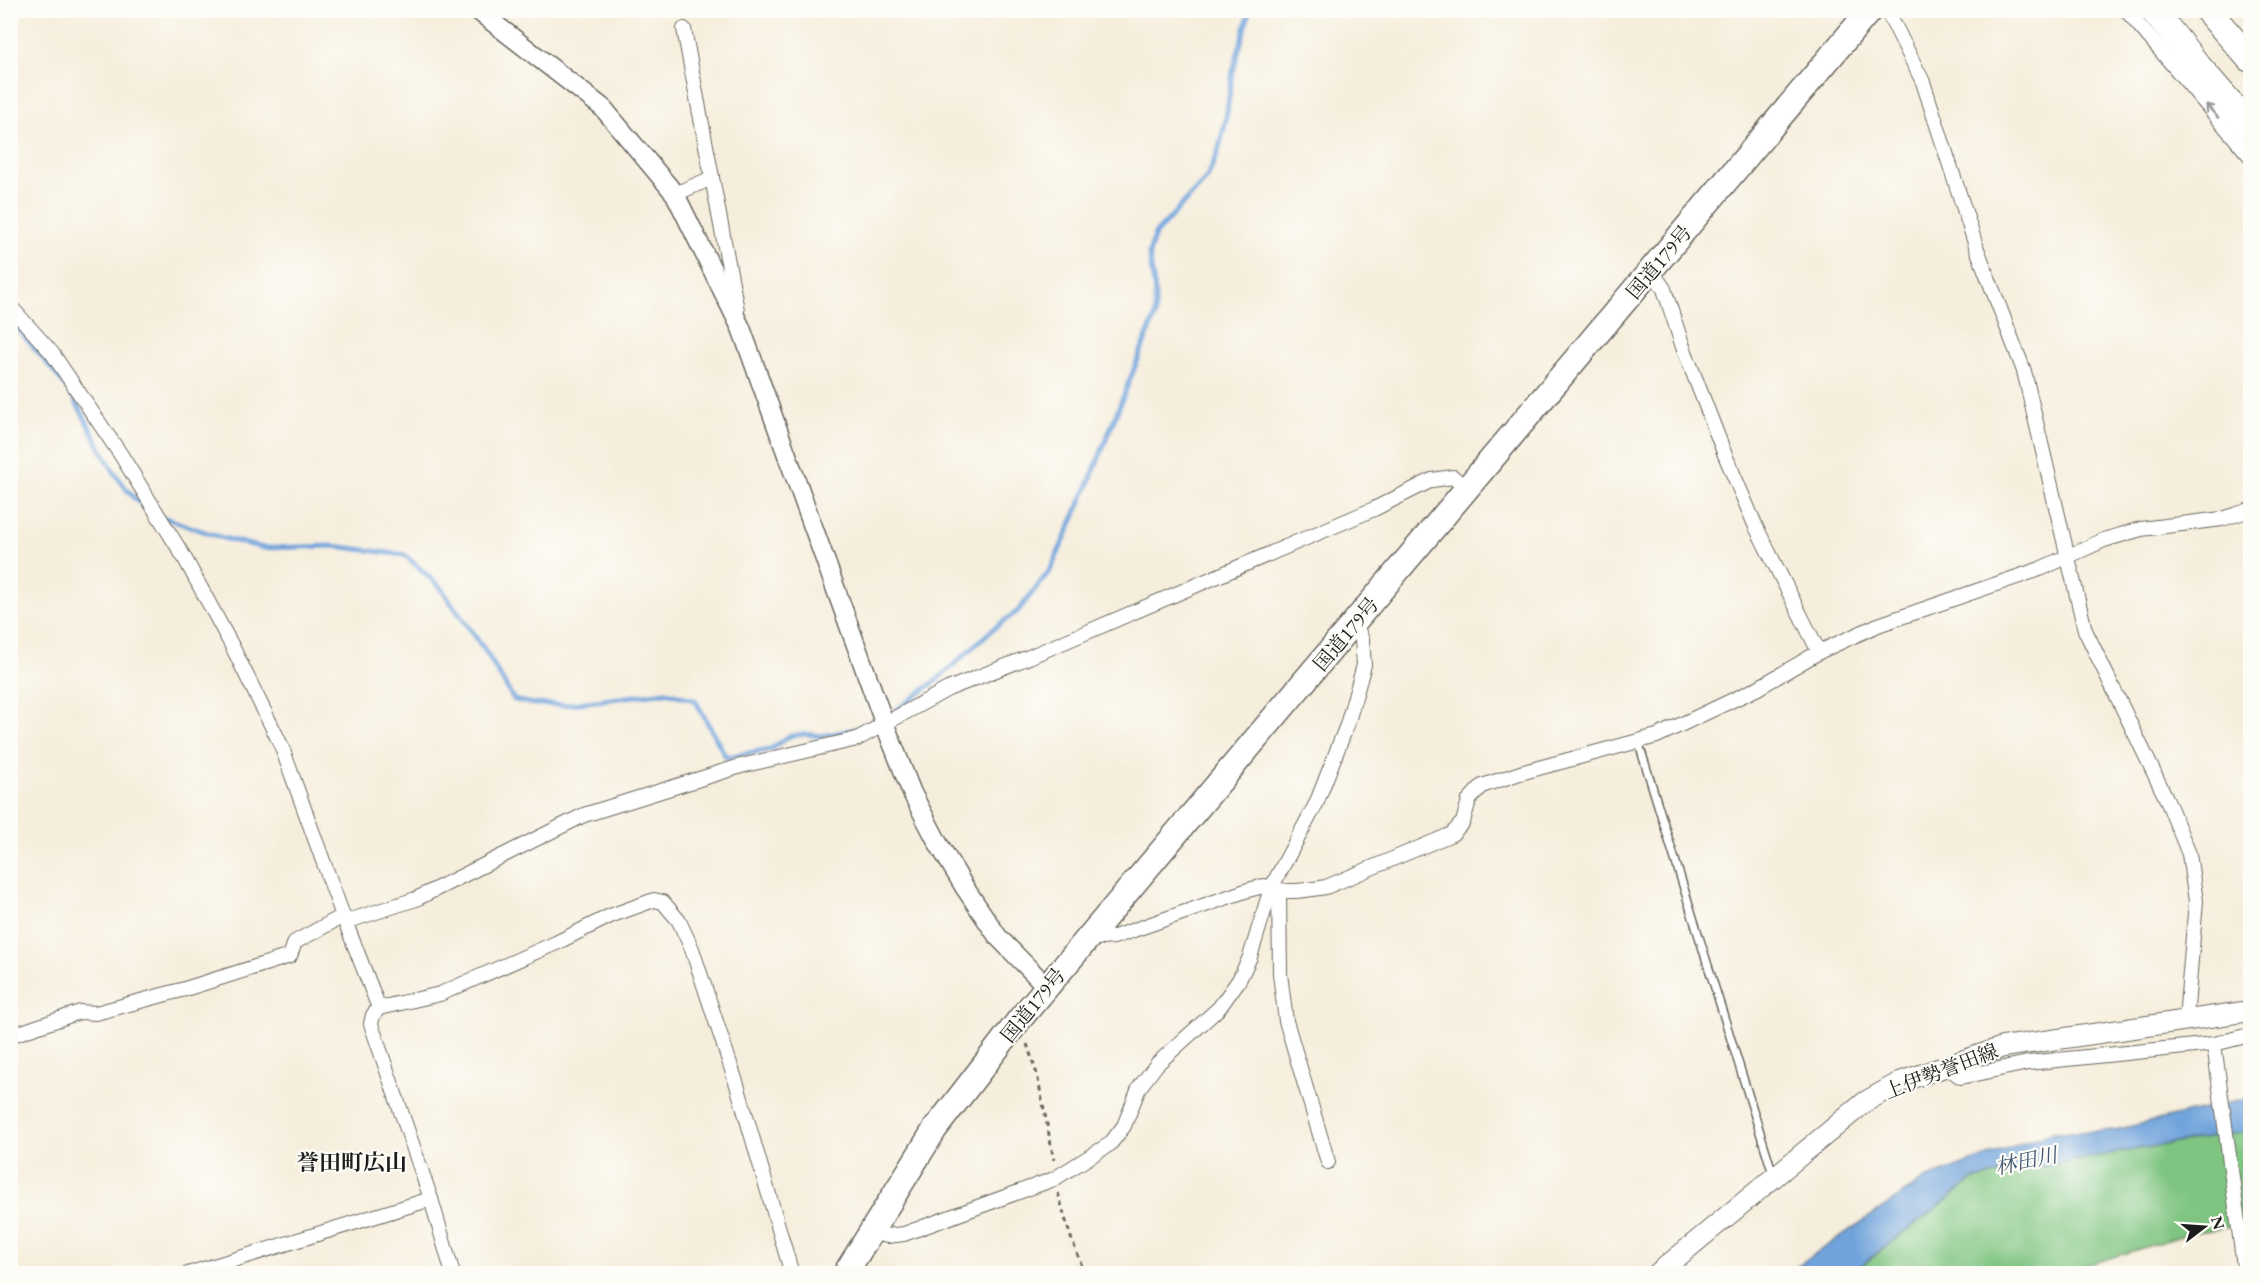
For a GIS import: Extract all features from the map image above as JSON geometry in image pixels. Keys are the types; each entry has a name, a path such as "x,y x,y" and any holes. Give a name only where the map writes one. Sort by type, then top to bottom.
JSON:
{"highway":[{"name":"国道179号","path":"845,1274 935,1130 1019,1020 1468,490 1870,10"},
{"path":"2153,10 2250,126"},
{"path":"2207,10 2250,59"}],"main road":[{"name":"上伊勢誉田線","path":"1657,1274 1865,1102 1900,1082 1944,1065 2003,1047 2250,1011"}],"street":[{"path":"477,10 603,108 675,194 741,328 912,793 938,843 998,937 1047,987"},
{"path":"1887,10 1923,82 1977,249 2024,371 2085,630 2167,800 2189,854 2196,901 2186,1019"},
{"path":"2126,10 2250,156"},
{"path":"684,30 741,328"},
{"path":"675,194 712,178"},
{"path":"1652,271 1664,289 1682,344 1756,527 1820,652"},
{"path":"10,306 52,353 121,455 184,557 232,646 281,745 379,1008"},
{"path":"10,1036 80,1012 96,1013 290,956 295,942 344,919 416,899 584,814 741,766 857,739 883,719 948,689 1029,657 1374,509 1432,480 1453,477 1468,490"},
{"path":"1092,934 1101,938 1113,937 1264,886 1304,891 1326,887 1452,834 1463,822 1469,800 1482,786 1520,773 1657,736 1756,689 1820,652 1878,625 2040,569 2104,540 2141,529 2222,519 2250,510"},
{"path":"870,1232 887,1236 904,1234 1054,1179 1110,1144 1124,1126 1139,1088 1157,1064 1219,1008 1239,980 1250,957 1275,889 1316,804 1347,726 1364,665 1362,640 1355,623"},
{"path":"1275,889 1280,974 1286,1021 1328,1162"},
{"path":"453,1274 371,1024 373,1014 379,1008 440,994 556,943 610,916 654,900 663,902 679,921 692,949 737,1085 792,1274"},
{"path":"1944,1065 1961,1077 2028,1063 2214,1044 2250,1035"},
{"path":"2214,1044 2245,1274"},
{"path":"188,1274 430,1199"}],"lane":[{"path":"1638,741 1774,1177"}],"path":[{"path":"1019,1020 1037,1074 1054,1157 1054,1179 1070,1236 1085,1274"}],"green space":[{"path":"2250,1131 2250,1224 2191,1233 2061,1273 1851,1274 1974,1179"}],"water":[{"name":"林田川","path":"2250,1098 2250,1131 1974,1179 1851,1273 1785,1274 1925,1179 2051,1133 2115,1130"}],"waterway":[{"path":"897,710 937,680 993,629 1018,611 1051,569 1087,488 1155,316 1155,292 1149,254 1155,234 1207,178 1218,152 1233,71 1250,10"},
{"path":"10,320 69,391 105,457 126,489 138,502 151,511"},
{"path":"165,518 223,538 264,548 333,546 405,555 440,587 486,652 514,700 534,704 564,705 666,692 695,700 726,757 771,749 789,736 806,734 822,736 857,729 878,719"}],"district":[{"name":"誉田町広山","path":"352,1162"}]}
